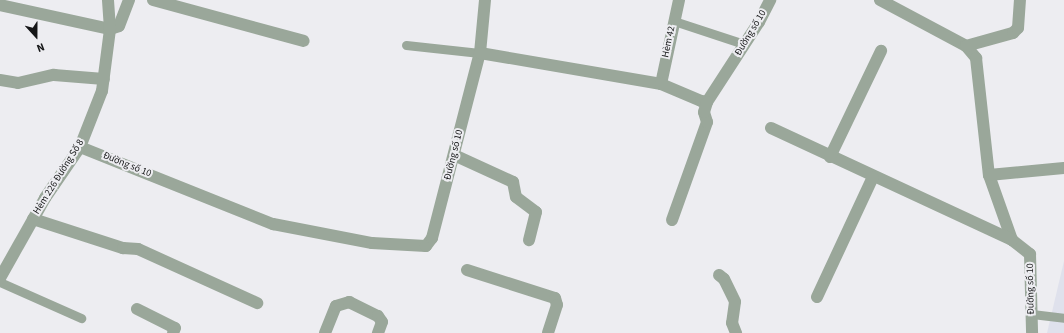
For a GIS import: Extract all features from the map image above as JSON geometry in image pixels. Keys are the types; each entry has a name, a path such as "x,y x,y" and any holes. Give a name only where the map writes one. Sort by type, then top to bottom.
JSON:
{"street":[{"name":"Hẻm 226 Đường Số 8","path":"0,278 33,219 80,147 102,91 110,29 108,0"},
{"path":"0,4 110,29 119,26 129,0"},
{"path":"153,0 304,41"},
{"name":"Đường số 10","path":"80,147 273,224 372,243 426,246 432,238 480,53 482,0"},
{"name":"Đường số 10","path":"707,102 759,22 770,0"},
{"path":"880,0 966,46 976,58 989,175 1012,240"},
{"path":"966,46 1013,33 1018,28 1020,0"},
{"name":"Hèm 42","path":"661,84 678,1"},
{"path":"830,157 881,51"},
{"path":"480,53 661,84 707,102 704,112 706,122 672,220"},
{"path":"0,80 18,83 54,74 104,79"},
{"path":"771,128 873,177 1012,240"},
{"path":"454,155 513,182 516,196 536,212 530,240"},
{"path":"989,175 1064,168"},
{"path":"817,297 873,177"},
{"path":"33,219 123,248 138,249 257,303"},
{"name":"Đường số 10","path":"1012,240 1030,254 1032,333"},
{"path":"467,270 555,298 557,305 548,333"},
{"path":"719,275 724,279 735,302 732,323 736,333"},
{"path":"325,333 336,306 349,302 378,316 382,322 378,333"},
{"path":"137,310 176,328 172,333"}],"lane":[{"path":"674,21 744,44"},
{"path":"406,45 480,53"},
{"path":"0,282 81,318"},
{"path":"1032,314 1064,318"}],"shaded area":[{"path":"1064,261 1064,333 1047,333"}]}
